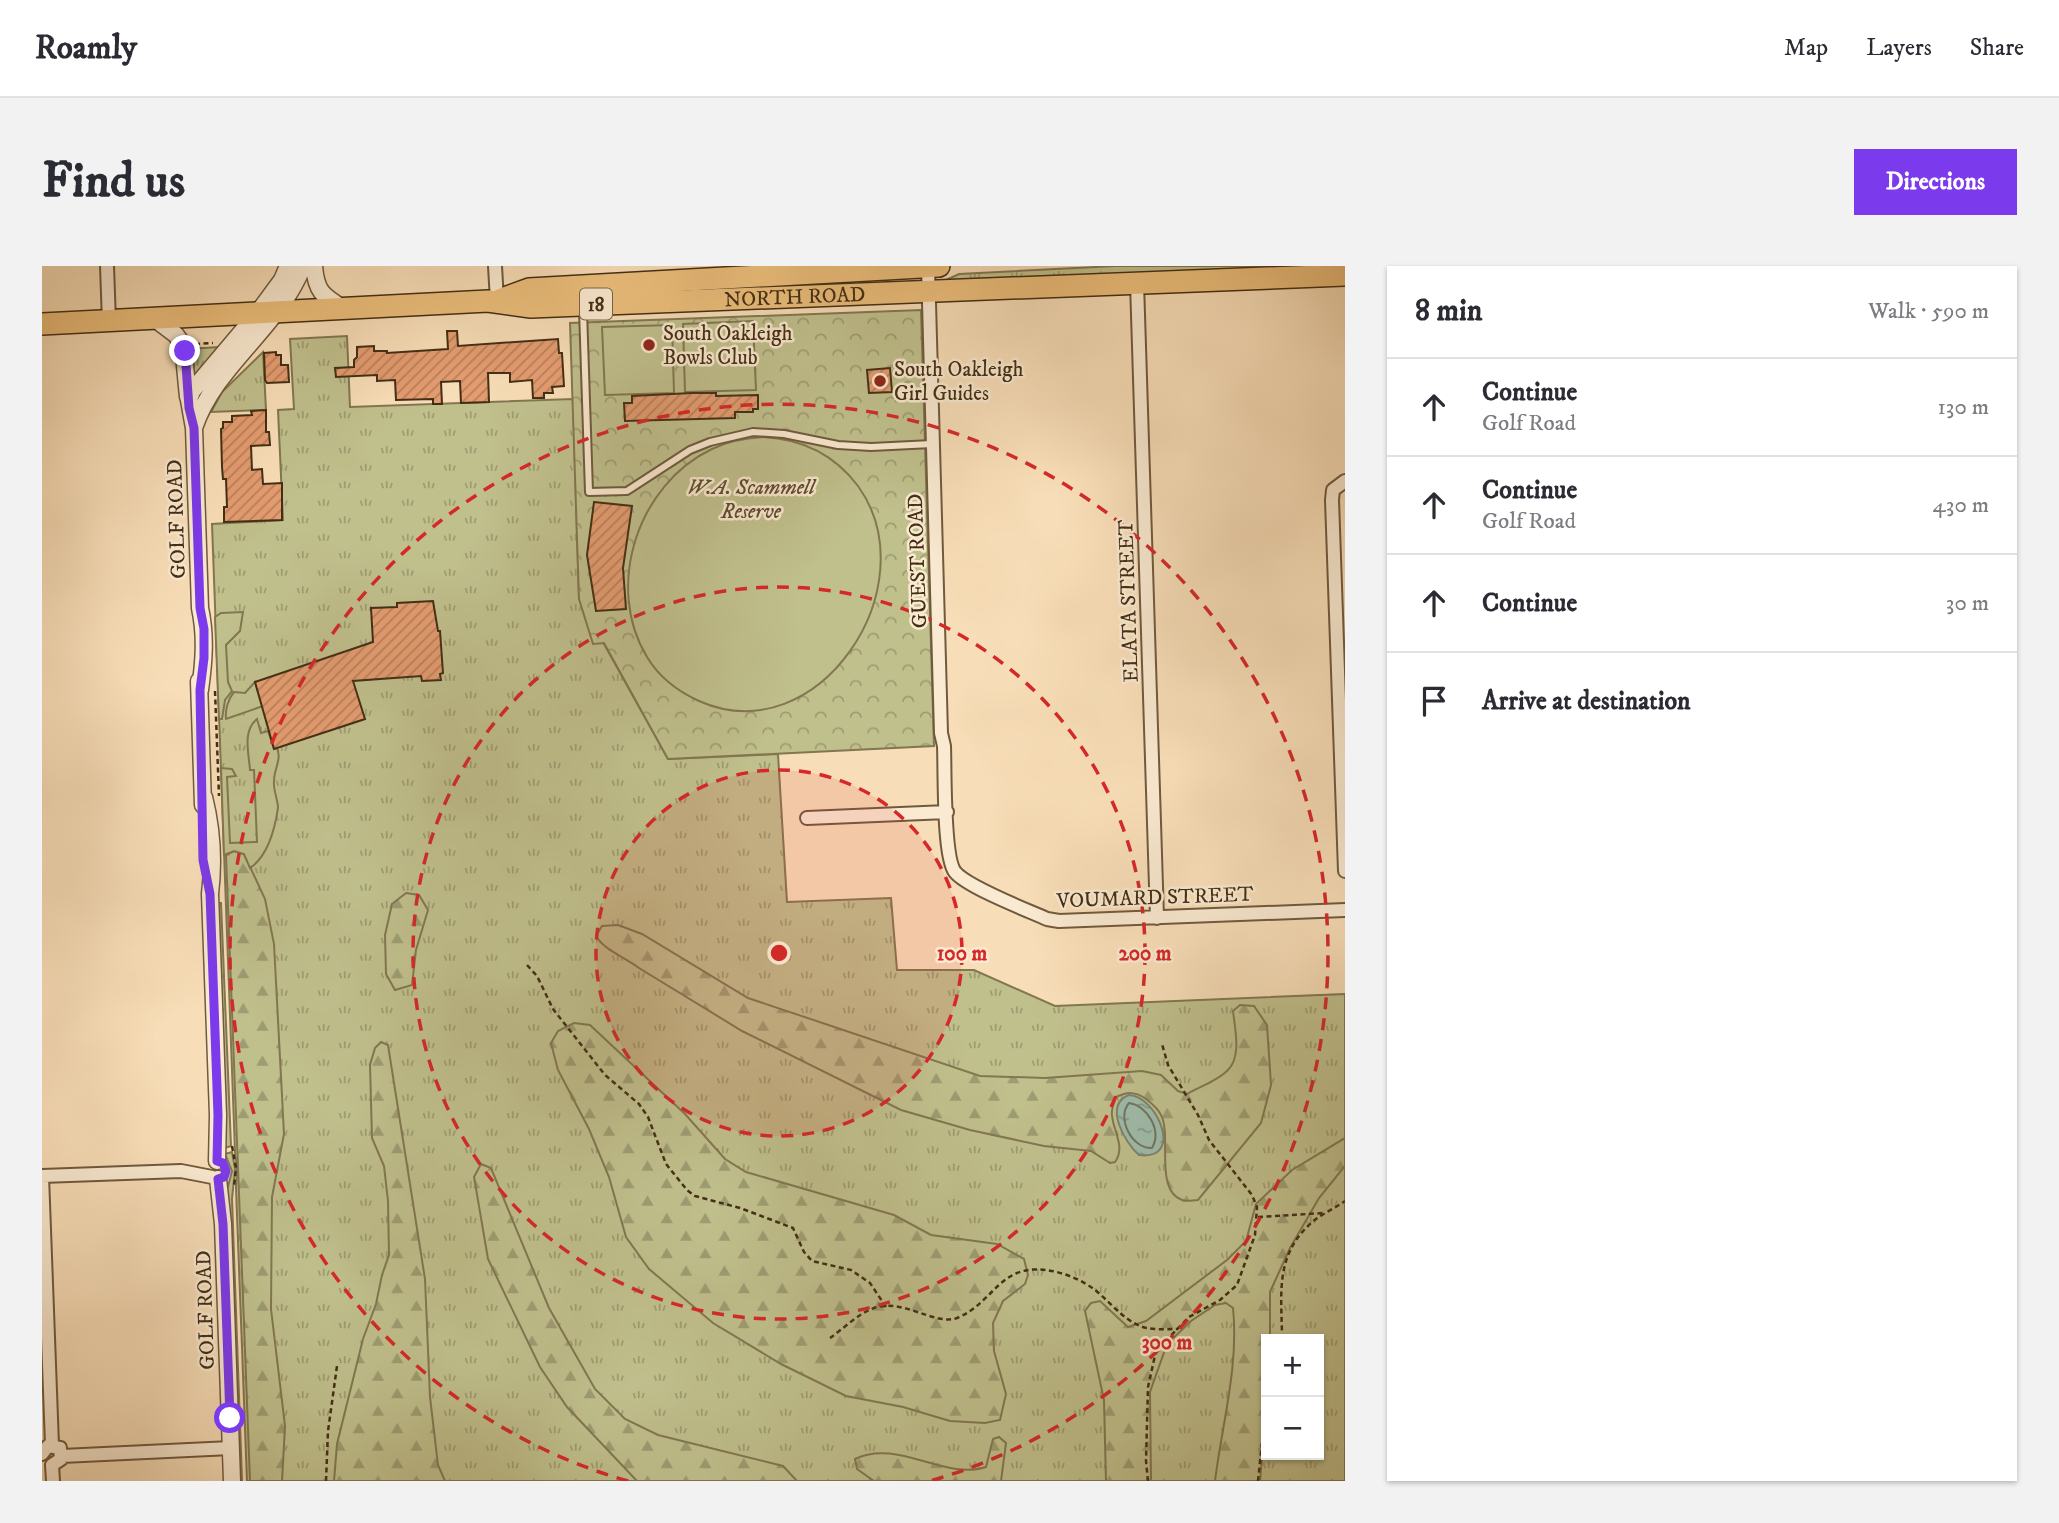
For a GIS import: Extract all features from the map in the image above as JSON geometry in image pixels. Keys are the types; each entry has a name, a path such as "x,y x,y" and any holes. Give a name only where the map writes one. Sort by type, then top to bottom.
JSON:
{"highway":[{"name":"NORTH ROAD","path":"497,301 529,289 655,284 838,269 939,266"},
{"name":"NORTH ROAD","path":"42,324 497,301 531,307 582,304 655,284 929,292 1137,283 1318,271 1345,275"}],"street":[{"path":"107,266 109,322"},
{"path":"267,313 288,266"},
{"path":"188,400 195,385 296,284 303,266"},
{"path":"314,266 318,288 328,299 344,309"},
{"path":"495,266 497,301"},
{"name":"GUEST ROAD","path":"928,267 941,733 949,854"},
{"name":"ELATA STREET","path":"1137,283 1157,918"},
{"name":"GOLF ROAD","path":"194,428 211,390 267,313"},
{"name":"GOLF ROAD","path":"155,319 180,338 183,345 188,400 194,428 200,608 204,629 207,691 203,860 210,894 218,1115 215,1170 223,1224 232,1481"},
{"path":"1345,481 1333,490 1332,500 1345,871"},
{"path":"807,818 947,812"},
{"name":"VOUMARD STREET","path":"949,854 954,871 965,881 1047,919 1067,921 1345,910"},
{"path":"52,1445 42,1176 215,1170"},
{"path":"53,1481 57,1460 60,1448 52,1445 45,1448 42,1455 45,1462 57,1460 231,1448"}],"lane":[{"path":"582,304 589,492 628,491 690,450 710,442 753,432 771,432 838,445 870,447 932,444"}],"path":[{"path":"188,344 216,343"},
{"path":"207,691 218,762"},
{"path":"527,965 537,976 553,1009 605,1075 639,1104 648,1117 666,1164 687,1190 695,1196 740,1208 793,1228 804,1252 812,1261 851,1270 870,1283 887,1307"},
{"path":"1148,1481 1148,1387 1156,1351 1189,1317 1220,1300 1237,1285 1255,1235 1257,1207 1252,1195 1209,1139 1168,1065 1162,1044"},
{"path":"1282,1334 1281,1278 1285,1261 1307,1226 1345,1201"},
{"path":"1256,1217 1324,1213"},
{"path":"830,1338 874,1308 897,1306 953,1320 971,1311 1007,1276 1021,1270 1046,1270 1071,1276 1093,1288 1136,1324 1153,1329 1178,1329"},
{"path":"326,1481 328,1431 337,1366"},
{"path":"1258,1481 1261,1452"}],"green space":[{"path":"1115,266 1296,266 949,282 946,280 959,274"},
{"name":"W.A. Scammell Reserve","path":"921,310 934,746 668,759 604,643 593,644 579,599 570,323"},
{"path":"753,321 756,390 685,392 683,324"},
{"path":"672,325 674,393 605,395 602,327"},
{"path":"347,336 350,407 573,399 579,599 668,759 778,754 787,902 891,898 897,970 974,970 1055,1006 1345,994 1345,1481 247,1481 212,524 283,520 278,410 294,409 290,339"},
{"path":"220,347 197,373 191,373 188,349"},
{"path":"263,352 266,410 211,412 222,392"},
{"path":"763,437 791,441 816,450 849,475 858,486 877,526 880,569 871,612 850,651 821,683 784,704 743,711 699,701 676,688 657,671 634,629 629,599 629,569 636,540 648,511 665,486 686,465 724,444"},
{"path":"243,612 240,631 226,645 228,682 232,691 225,700 222,719 219,719 215,617 221,613"},
{"path":"255,682 263,706 226,719 227,705 234,692 245,693"},
{"path":"257,719 261,733 268,731 274,749 277,748 278,752 274,784 278,808 273,833 266,849 250,868 244,854 234,851 224,855 221,768 232,769 236,776 227,777 230,843 257,842 254,770 250,770 248,736"},
{"path":"234,851 244,854 265,899 274,944 284,1134 272,1197 271,1309 285,1426 282,1481 250,1481 226,855"},
{"path":"406,893 419,895 428,910 416,950 412,985 395,990 386,974 385,935 392,904"},
{"path":"218,903 221,903 231,1146 225,1148"},
{"path":"618,925 642,934 748,998 980,1076 1045,1078 1142,1071 1161,1075 1178,1091 1187,1094 1218,1078 1232,1065 1236,1051 1233,1011 1240,1005 1254,1006 1267,1025 1271,1085 1261,1123 1198,1200 1184,1201 1174,1194 1168,1185 1161,1115 1142,1096 1131,1093 1116,1097 1112,1113 1119,1151 1115,1162 1110,1163 1091,1151 1044,1146 970,1130 901,1110 742,1031 610,950 596,936 602,926"},
{"path":"574,1023 590,1025 685,1114 725,1159 746,1172 894,1215 931,1235 997,1244 1024,1259 1028,1275 1025,1284 1003,1301 993,1323 994,1351 1006,1394 1000,1420 985,1423 950,1421 903,1407 846,1396 781,1364 713,1323 649,1269 626,1237 609,1177 589,1129 558,1070 551,1043 558,1031"},
{"path":"381,1042 388,1045 425,1279 430,1397 438,1465 445,1481 334,1481 337,1444 363,1339 389,1255 384,1166 372,1138 370,1065 375,1048"},
{"path":"1345,1138 1345,1166 1319,1198 1290,1248 1270,1292 1270,1334 1261,1334 1260,1481 1215,1481 1234,1351 1233,1308 1226,1303 1215,1305 1191,1321 1167,1344 1150,1392 1151,1481 1106,1481 1104,1400 1085,1311 1091,1303 1100,1301 1128,1327 1146,1321 1227,1260 1246,1241 1256,1204 1292,1170"},
{"path":"232,1152 235,1169 232,1199 242,1481 238,1481 226,1194 232,1171 225,1154"},
{"path":"481,1164 491,1168 549,1308 595,1389 625,1419 658,1435 783,1466 797,1481 637,1481 567,1407 540,1367 488,1259 474,1177"},
{"path":"999,1437 1006,1443 1001,1481 874,1481 857,1469 855,1459 887,1453 954,1469 970,1470 986,1467 993,1439"}],"water":[{"path":"1129,1095 1139,1098 1149,1106 1162,1128 1161,1148 1153,1154 1139,1155 1128,1142 1119,1124 1118,1107 1121,1100"}],"building":[{"path":"447,331 457,331 458,346 558,339 559,353 562,353 564,386 552,387 553,393 544,393 544,398 533,398 532,380 510,382 510,373 488,373 489,402 461,403 460,381 441,382 442,404 433,404 433,399 396,400 395,380 377,381 377,375 336,377 335,368 354,367 357,347 374,346 374,351 387,353 448,349"},
{"path":"276,352 276,355 281,355 281,365 288,365 289,382 267,383 265,380 264,353"},
{"name":"South Oakleigh Girl Guides","path":"890,368 892,392 869,393 867,370"},
{"path":"716,393 716,396 758,395 758,409 753,409 753,412 735,412 735,418 625,421 624,403 632,403 632,396"},
{"path":"266,410 266,432 269,432 270,445 251,446 252,470 262,469 263,484 282,483 282,520 224,522 224,507 227,507 226,479 223,479 222,467 223,422 232,422 232,416 252,415 251,411"},
{"path":"594,502 632,506 623,568 626,609 596,611 587,555"},
{"path":"433,601 440,631 443,673 440,674 441,680 422,681 421,676 353,681 365,719 274,749 255,682 373,642 371,608"}],"place":[{"name":"South Oakleigh Bowls Club","path":"649,345"},
{"name":"South Oakleigh Girl Guides","path":"880,381"}],"route":[{"path":"185,351 189,408 194,428 200,608 204,629 200,690 204,797 203,860 210,894 218,1115 217,1161 223,1163 226,1168 224,1177 218,1179 223,1224 230,1418"}]}
